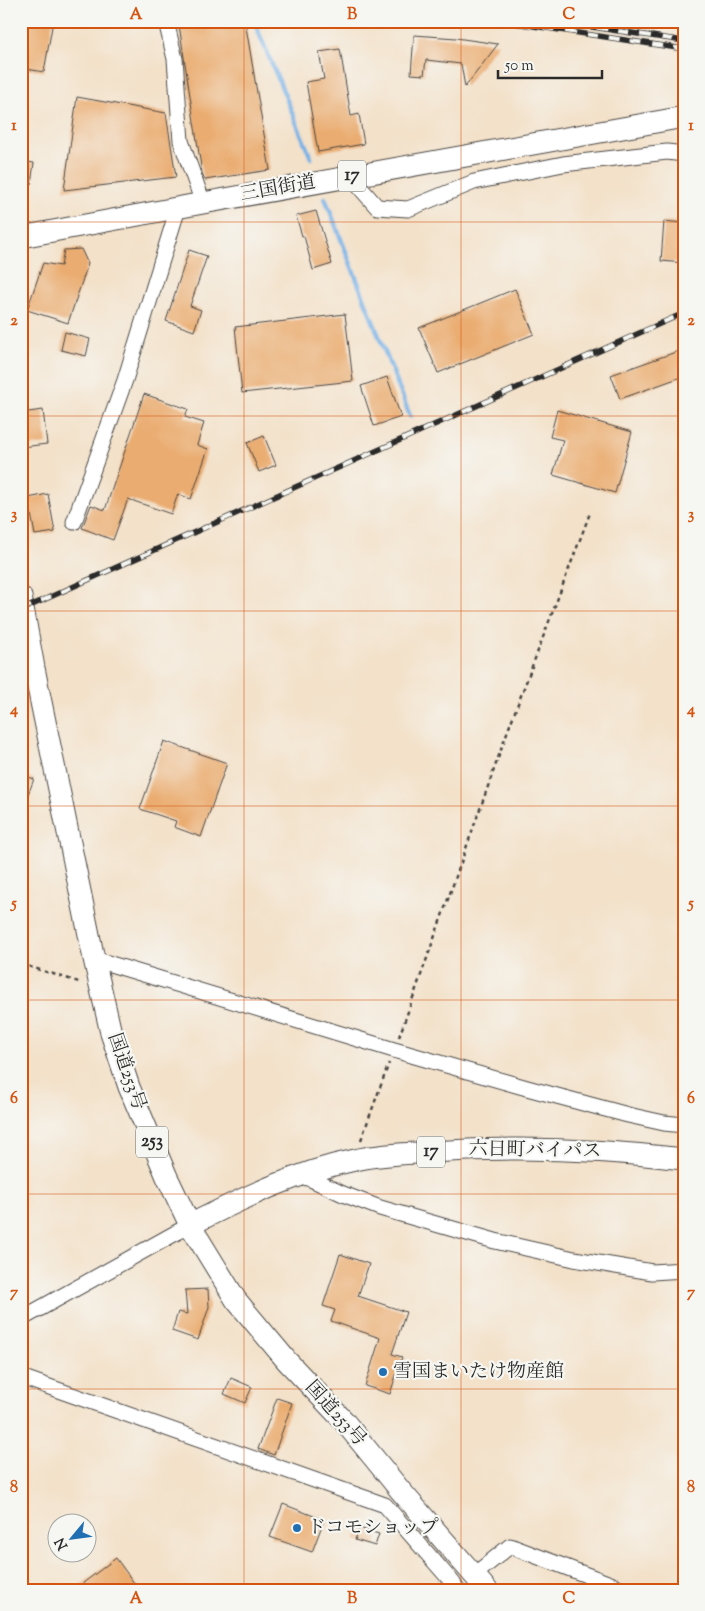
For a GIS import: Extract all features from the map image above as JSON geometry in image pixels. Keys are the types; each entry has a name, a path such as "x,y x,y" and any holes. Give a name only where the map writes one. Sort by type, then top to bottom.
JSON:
{"highway":[{"name":"三国街道","path":"21,238 350,176 684,117"},
{"name":"国道253号","path":"21,596 28,676 111,1033 129,1087 167,1177 190,1225 236,1300 287,1361 343,1420 400,1490 480,1582"},
{"name":"六日町バイパス","path":"190,1225 244,1198 302,1175 355,1160 379,1156 466,1149 535,1148 684,1159"}],"street":[{"path":"166,21 175,59 182,141 203,203"},
{"path":"350,176 378,207 408,209 474,182 563,164 667,152 684,154"},
{"path":"74,522 88,488 125,380 178,208"},
{"path":"94,959 394,1050 527,1088 619,1113 664,1123 684,1125"},
{"path":"302,1175 343,1194 380,1208 495,1241 574,1259 652,1272 684,1270"},
{"path":"21,1319 190,1225"},
{"path":"21,1377 386,1505 457,1590"},
{"path":"386,1505 400,1490"},
{"path":"480,1582 510,1546 626,1590"}],"path":[{"path":"355,1160 508,730 590,513"},
{"path":"21,964 82,983"}],"building":[{"path":"21,21 53,21 44,72 21,68"},
{"path":"188,21 245,21 270,170 205,180 202,173 179,25 188,23"},
{"path":"414,35 498,44 465,87 461,64 426,60 424,75 411,74"},
{"path":"340,49 351,116 359,114 364,144 318,152 306,82 324,79 319,52"},
{"path":"77,97 166,113 176,177 64,190"},
{"path":"21,161 34,163 31,184 21,183"},
{"path":"316,211 332,264 313,270 304,236 302,236 296,216"},
{"path":"664,221 684,223 684,263 661,261"},
{"path":"81,249 88,264 68,323 27,310 43,263 61,266 64,250"},
{"path":"189,250 207,256 190,306 201,310 194,331 166,321"},
{"path":"515,289 534,334 438,373 419,328"},
{"path":"345,314 353,381 242,393 235,327"},
{"path":"65,332 90,339 86,356 61,350"},
{"path":"684,349 684,376 620,399 611,375"},
{"path":"387,377 401,417 374,426 361,386"},
{"path":"144,394 188,409 185,417 204,423 197,445 208,449 191,499 178,494 171,514 128,499 113,540 82,528 91,505 105,510"},
{"path":"43,410 47,444 22,447 21,413"},
{"path":"557,410 632,432 615,493 553,475 563,440 550,437"},
{"path":"264,436 276,465 259,472 247,443"},
{"path":"48,494 55,532 35,535 28,498"},
{"path":"164,741 227,763 201,837 174,827 176,821 140,809"},
{"path":"21,774 34,779 22,810 21,809"},
{"path":"340,1254 369,1264 358,1296 406,1312 392,1354 402,1357 390,1394 365,1386 380,1338 331,1321 335,1310 323,1306"},
{"path":"208,1289 209,1307 198,1340 172,1331 178,1312 187,1314 185,1290"},
{"path":"231,1378 252,1387 245,1403 224,1394"},
{"path":"277,1398 292,1403 274,1455 258,1449"},
{"name":"ドコモショップ","path":"283,1504 324,1520 312,1552 270,1537"},
{"path":"359,1528 379,1534 375,1546 355,1540"},
{"path":"116,1558 139,1590 74,1590"}],"waterway":[{"path":"254,21 311,158"},
{"path":"325,198 410,416"}],"railway":[{"path":"500,21 684,49"},
{"path":"553,21 684,41"},
{"path":"21,610 684,313"}],"place":[{"name":"雪国まいたけ物産館","path":"383,1372"},
{"name":"ドコモショップ","path":"297,1528"}]}
